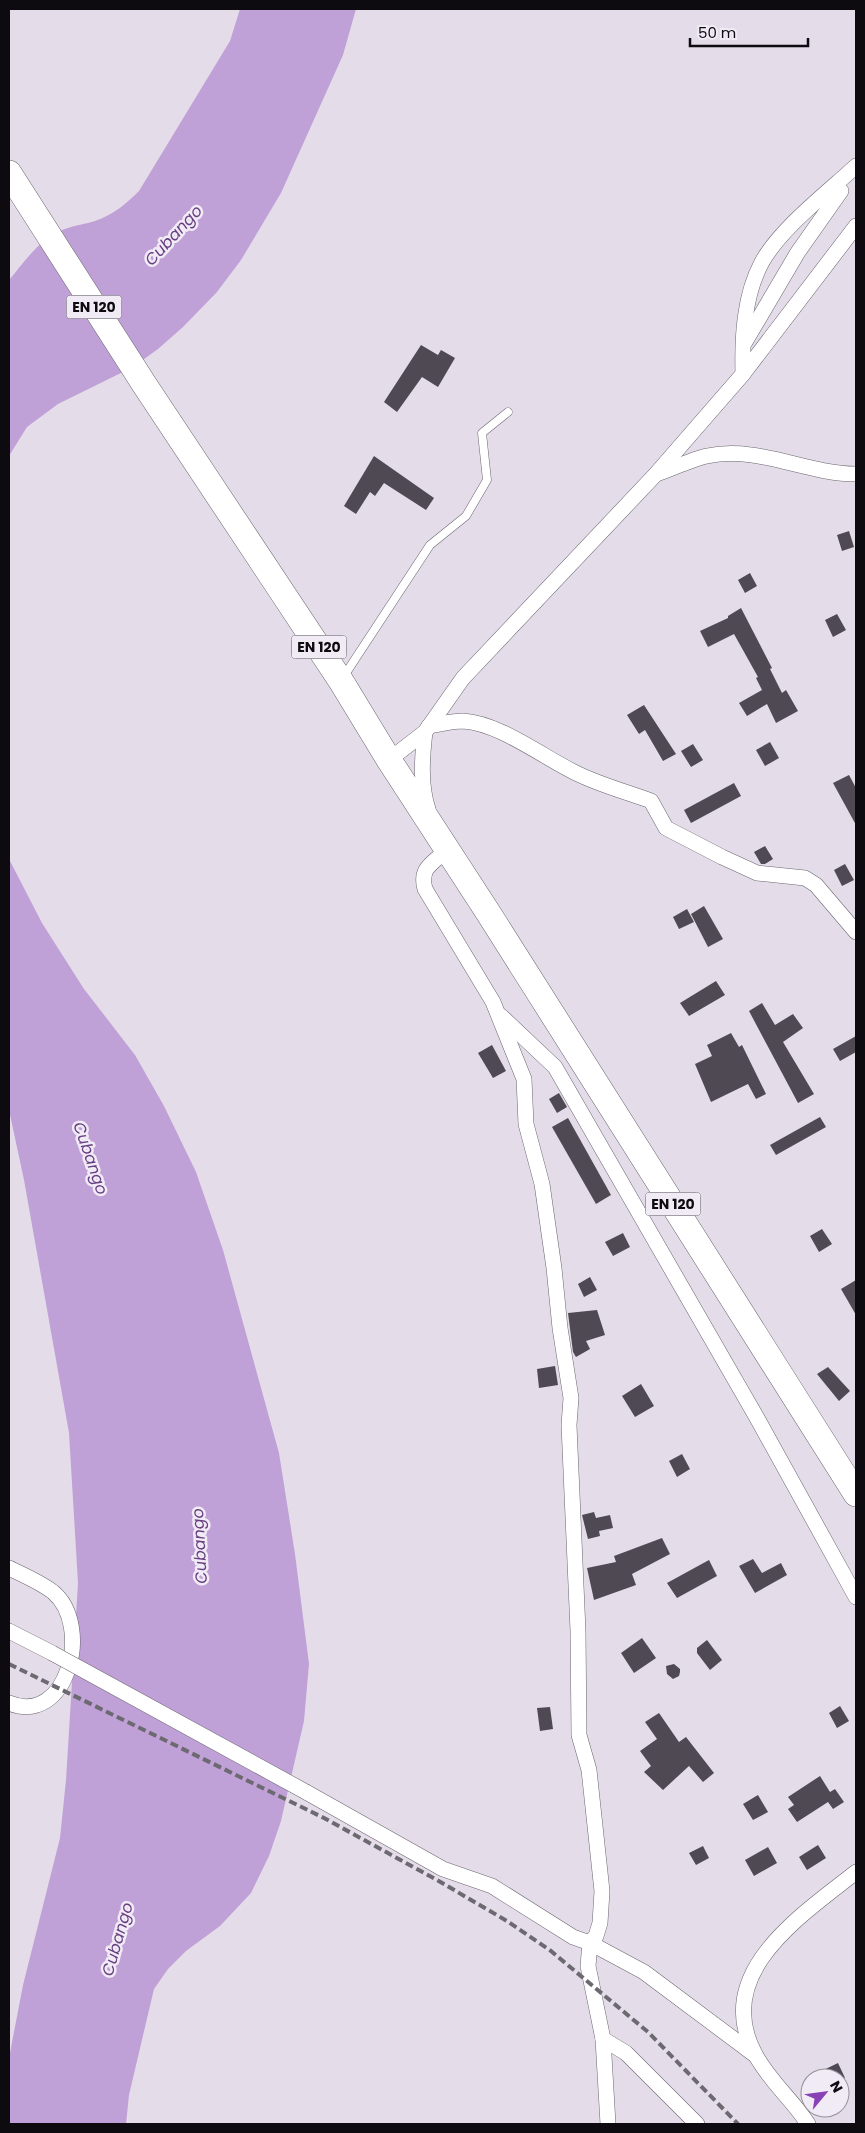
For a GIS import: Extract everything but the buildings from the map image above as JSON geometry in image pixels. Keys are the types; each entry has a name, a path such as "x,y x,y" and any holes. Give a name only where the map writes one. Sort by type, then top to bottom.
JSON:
{"main road":[{"name":"EN 120","path":"9,173 144,384 341,681 389,760 856,1494"}],"street":[{"path":"744,374 742,347 748,299 762,262 784,234 856,166"},
{"path":"742,347 798,252 832,201 856,172"},
{"path":"389,760 427,729 463,678 656,474 744,374 856,226"},
{"path":"656,474 706,456 724,454 752,455 826,472 856,474"},
{"path":"427,729 454,722 478,723 511,737 541,756 578,774 652,801 666,828 722,857 757,873 805,878 816,885 856,932"},
{"path":"427,729 422,757 424,797 442,841 425,870 423,881 425,890 498,1013 524,1080 526,1124 542,1184 560,1328 571,1398 569,1424 578,1631 579,1735 589,1770 602,1891 600,1924 596,1936 590,1943 588,1966 603,2039 608,2124"},
{"path":"498,1013 555,1067 752,1409 856,1597"},
{"path":"9,1568 54,1593 69,1617 73,1636 72,1657 54,1695 34,1706 26,1707 9,1703"},
{"path":"9,1631 442,1868 492,1886 573,1937 590,1943 644,1972 755,2054"},
{"path":"808,2124 770,2080 748,2040 744,2018 746,1994 758,1961 797,1918 856,1872"},
{"path":"603,2039 626,2053 697,2124"}],"lane":[{"path":"341,681 430,545 466,516 487,480 482,433 508,412"}],"water":[{"name":"Cubango","path":"240,9 356,9 343,55 281,193 241,260 217,292 183,327 158,349 133,367 58,404 27,427 9,456 9,280 34,250 48,238 73,226 108,216 139,191 230,41"},
{"name":"Cubango","path":"9,859 42,923 84,989 135,1055 164,1106 196,1172 223,1250 279,1453 295,1554 309,1664 304,1721 281,1821 269,1856 251,1893 220,1926 186,1951 168,1969 154,1989 129,2095 126,2124 9,2124 9,2058 23,1985 60,1838 66,1780 78,1583 69,1433 24,1180 9,1110"}],"railway":[{"path":"9,1664 324,1818 507,1921 551,1951 648,2032 738,2124"}]}
